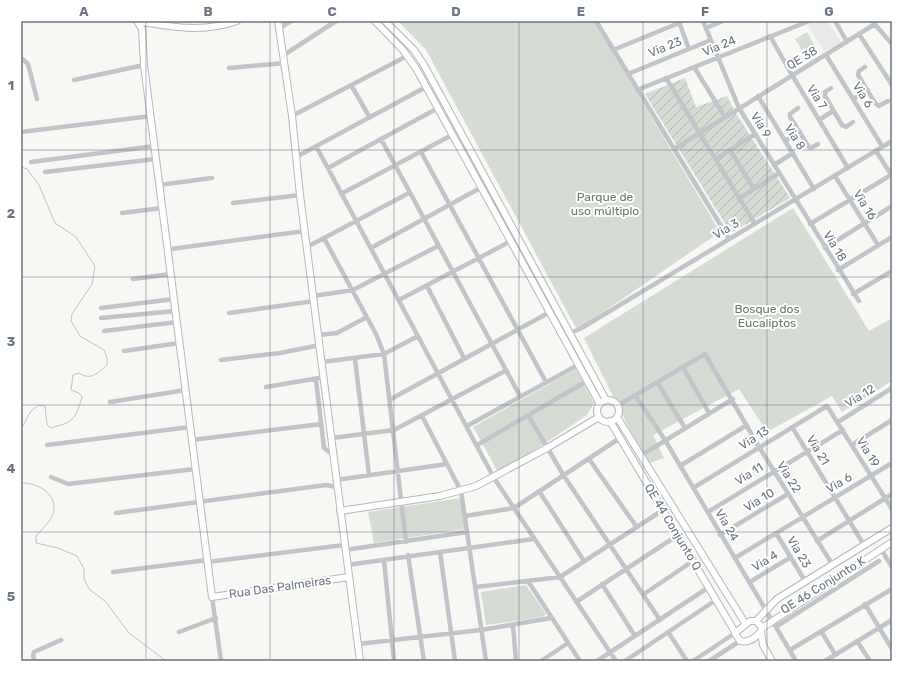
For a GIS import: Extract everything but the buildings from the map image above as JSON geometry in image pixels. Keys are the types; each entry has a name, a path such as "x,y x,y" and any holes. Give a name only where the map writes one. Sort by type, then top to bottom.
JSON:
{"street":[{"path":"137,21 187,29 223,26 237,21"},
{"path":"137,21 142,29"},
{"path":"278,21 292,116 300,195 360,661"},
{"path":"280,28 291,21"},
{"path":"284,56 336,21"},
{"path":"375,21 407,56 426,87 511,241 570,332 606,400"},
{"path":"604,21 597,22 729,239"},
{"name":"Via 9","path":"703,21 717,58 739,108 796,200"},
{"path":"706,28 723,21"},
{"name":"Via 24","path":"637,90 809,21"},
{"path":"834,21 846,42"},
{"path":"145,22 142,29 144,65 221,661"},
{"path":"613,50 679,22 688,49"},
{"path":"873,23 892,44"},
{"name":"QE 38","path":"674,149 826,55 859,34 873,23"},
{"path":"382,28 388,24"},
{"path":"387,33 388,24"},
{"path":"388,24 414,50 424,65 535,277 550,312 600,404"},
{"path":"859,34 892,85"},
{"name":"Via 7","path":"770,36 792,76 848,168"},
{"name":"Via 23","path":"628,74 711,40"},
{"name":"Via 6","path":"826,55 882,146"},
{"path":"292,116 407,56"},
{"path":"21,58 28,64 37,99"},
{"path":"229,68 285,64"},
{"path":"74,80 144,65"},
{"path":"694,67 725,117"},
{"path":"865,67 858,75 878,106 888,101"},
{"path":"666,78 755,224"},
{"path":"351,85 369,116"},
{"path":"296,157 369,116 426,87"},
{"path":"831,88 824,95 833,111 844,126 854,122"},
{"path":"854,99 868,90"},
{"name":"Via 8","path":"758,96 814,188"},
{"path":"328,168 438,108"},
{"path":"798,108 790,116 810,148 818,144"},
{"path":"819,120 833,111"},
{"path":"21,132 151,116"},
{"path":"785,141 800,132"},
{"path":"716,159 755,134"},
{"path":"341,194 452,135"},
{"path":"380,139 505,371 520,396"},
{"name":"Via 3","path":"570,332 580,329 796,200 892,140"},
{"path":"31,162 154,146"},
{"path":"316,146 453,398 494,478 616,661"},
{"path":"730,150 754,189"},
{"path":"810,224 892,176 876,151"},
{"path":"421,152 546,382"},
{"path":"774,165 793,153"},
{"path":"45,172 156,159"},
{"path":"740,198 779,173"},
{"name":"Via 16","path":"835,176 878,245"},
{"path":"160,185 212,178"},
{"path":"371,248 482,187"},
{"path":"307,246 409,192"},
{"path":"233,203 300,195"},
{"name":"Via 18","path":"796,200 838,270 859,301"},
{"path":"825,248 892,206"},
{"path":"122,213 162,208"},
{"path":"171,249 305,231"},
{"path":"838,270 892,236"},
{"path":"324,238 367,317 384,354 391,399 406,542"},
{"path":"399,300 511,241"},
{"path":"229,312 314,299 353,290 438,246"},
{"path":"853,294 892,271"},
{"path":"133,279 171,274"},
{"path":"427,286 464,358"},
{"path":"101,308 174,299"},
{"path":"101,318 175,311"},
{"path":"391,399 490,343 550,312"},
{"path":"319,335 337,333 367,317"},
{"path":"104,331 177,322"},
{"path":"322,362 355,359 384,354 418,336"},
{"path":"124,351 179,343"},
{"path":"221,360 280,354 320,345"},
{"name":"Via 22","path":"683,367 705,354 773,471 832,564"},
{"path":"355,359 369,475"},
{"path":"467,426 578,365"},
{"path":"617,406 683,367 709,413"},
{"path":"332,438 394,430 505,371"},
{"path":"266,387 316,380 324,374"},
{"path":"316,380 324,448 333,455"},
{"path":"477,445 587,381"},
{"path":"657,382 684,428"},
{"name":"Via 12","path":"838,422 892,388"},
{"path":"110,402 186,390"},
{"name":"Via 24","path":"635,396 665,440 720,535 773,620"},
{"path":"606,400 613,401 617,406 617,417 610,421 603,421 599,417 597,410 600,404 606,400"},
{"path":"640,456 684,428 733,400"},
{"name":"Via 19","path":"828,406 892,509"},
{"name":"Via 13","path":"693,488 792,426 828,406"},
{"path":"422,416 461,491 486,661"},
{"path":"528,416 564,476 660,620"},
{"path":"340,511 461,491 476,486 494,478 599,417"},
{"name":"QE 44 Conjunto Q","path":"617,417 745,623"},
{"path":"852,445 892,420"},
{"name":"QE 44 Conjunto Q","path":"610,421 740,641"},
{"path":"192,440 321,424"},
{"path":"680,466 747,425"},
{"name":"Via 21","path":"792,426 849,521 861,547"},
{"path":"47,445 190,427"},
{"name":"Via 11","path":"708,512 773,471 843,430"},
{"path":"465,516 514,508 620,438"},
{"path":"589,459 636,526"},
{"name":"Via 6","path":"734,558 892,463"},
{"path":"326,485 336,478 399,472 447,464"},
{"path":"51,476 68,484 196,469"},
{"path":"116,513 326,485 337,487"},
{"path":"539,491 584,560"},
{"name":"Via 10","path":"720,535 788,494"},
{"path":"817,541 892,494"},
{"path":"476,587 560,577 662,510"},
{"path":"756,622 777,599 892,528"},
{"path":"113,572 207,561 406,542 467,532"},
{"name":"Via 23","path":"776,533 805,581"},
{"path":"576,602 678,535"},
{"path":"347,565 534,538"},
{"path":"751,640 773,620 859,562 892,542"},
{"path":"861,547 857,555 864,571"},
{"path":"881,549 892,567"},
{"path":"440,552 455,661"},
{"path":"408,555 424,661"},
{"path":"847,556 859,562"},
{"name":"Via 4","path":"750,582 791,558"},
{"path":"384,560 394,661"},
{"path":"644,594 693,561"},
{"name":"QE 46 Conjunto K","path":"777,626 879,561"},
{"name":"Rua Das Palmeiras","path":"212,597 349,577"},
{"path":"528,581 580,661"},
{"path":"602,584 635,636"},
{"path":"597,661 709,587"},
{"path":"790,650 892,589"},
{"path":"625,661 716,600"},
{"path":"802,600 806,607"},
{"path":"865,604 892,649"},
{"path":"179,632 216,618"},
{"path":"358,644 513,626 551,618"},
{"path":"693,661 735,633 745,623 752,620 756,622 761,630 763,645 772,661"},
{"name":"QE 46 Conjunto K","path":"773,620 796,661"},
{"path":"825,661 892,620"},
{"path":"513,626 516,661"},
{"path":"821,631 835,654"},
{"path":"668,632 687,661"},
{"path":"35,661 33,656 34,652 61,640"},
{"path":"709,661 740,641 751,640 763,645"},
{"path":"857,641 870,661"},
{"path":"541,661 568,643"}],"shaded area":[{"path":"815,21 828,21 841,42 824,51 807,24"}],"green space":[{"name":"Parque de uso múltiplo","path":"398,21 594,21 720,232 577,330 426,50"},
{"path":"807,32 817,50 806,56 795,39"},
{"path":"685,78 696,107 727,96 734,110 790,198 731,233 645,94"},
{"name":"Bosque dos Eucaliptos","path":"793,208 869,331 892,318 892,381 842,412 832,396 767,432 739,389 653,435 664,458 647,464 584,338"},
{"path":"576,369 594,403 587,415 499,474 473,427"},
{"path":"461,498 465,529 374,543 368,512"},
{"path":"526,585 546,614 543,617 486,625 481,592"}],"waterway":[{"path":"21,167 27,169 39,185 55,223 76,237 95,266 92,284 72,314 71,321 80,336 104,350 107,358 107,365 94,375 87,376 79,373 73,375 71,390 79,393 82,397 75,415 69,422 50,428 47,424 45,406 39,405 31,411 21,429"},
{"path":"21,483 28,483 40,487 46,491 53,501 54,507 52,517 36,536 36,543 58,548 77,556 84,569 84,579 89,589 106,602 129,633 166,661"}]}
